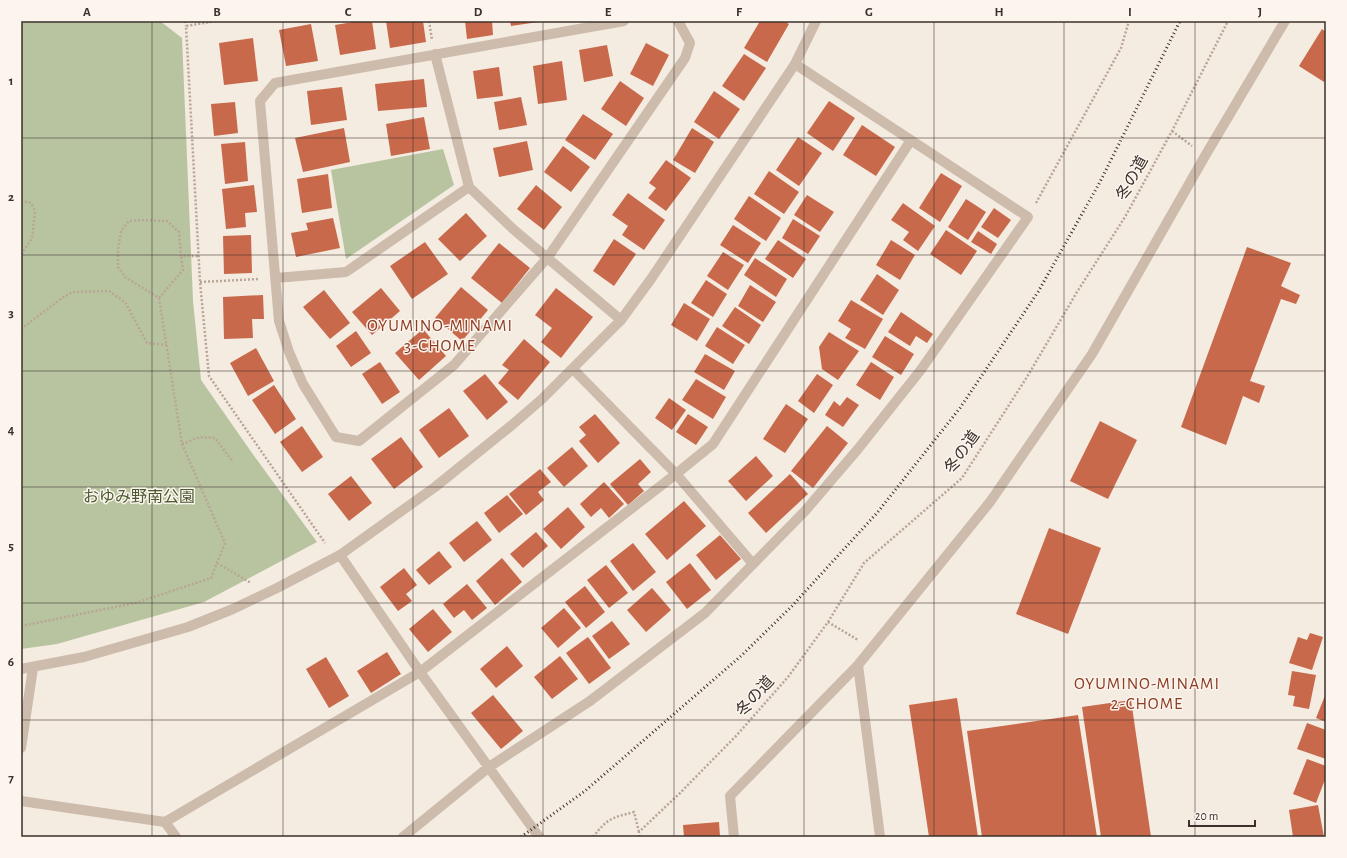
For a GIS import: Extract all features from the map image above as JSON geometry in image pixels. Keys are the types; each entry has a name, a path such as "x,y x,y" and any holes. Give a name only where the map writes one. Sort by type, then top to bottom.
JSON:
{"street":[{"path":"624,21 275,83 260,101 279,320 288,352 302,384 336,437 359,441 454,365 548,257 685,58 690,43 678,21"},
{"path":"21,669 33,668 84,657 188,627 233,609 277,588 340,555 435,487 512,425 542,399 621,320 651,279 795,64 816,21"},
{"path":"734,837 730,796 858,665 872,648 990,502 1092,354 1205,156 1285,21"},
{"path":"435,54 469,187 513,229 621,320"},
{"path":"403,837 490,767 590,701 705,613 805,511 862,443 920,371 1028,217 795,64"},
{"path":"21,801 165,822 420,672 676,474 712,444 911,140"},
{"path":"276,278 346,272 469,187"},
{"path":"573,369 676,474 753,564"},
{"path":"340,555 420,672 490,767 539,837"},
{"path":"858,665 880,837"},
{"path":"21,748 33,668"},
{"path":"165,822 176,837"}],"path":[{"path":"185,21 198,256 209,376 325,543"},
{"path":"186,26 216,21"},
{"path":"1028,217 1121,48 1129,21"},
{"name":"冬の道","path":"639,832 736,736 788,678 828,622 864,564 962,478 1027,377 1077,292 1124,217 1172,131 1228,21"},
{"path":"1172,131 1205,156"},
{"path":"21,201 31,203 35,211 32,238 21,256"},
{"path":"21,626 135,603 211,578 225,544 182,444 159,298 125,277 118,266 118,250 121,231 128,221 167,220 179,232 183,270 159,298"},
{"path":"181,256 198,256"},
{"path":"200,282 276,278"},
{"path":"21,330 62,298 73,292 109,290 125,302 147,343 167,345"},
{"path":"182,444 200,437 215,438 233,462"},
{"path":"217,563 251,584"},
{"path":"828,622 872,648"},
{"path":"593,837 605,823 615,817 634,812 639,837"}],"green space":[{"name":"おゆみ野南公園","path":"21,21 160,21 182,38 193,301 201,380 317,542 204,602 57,644 21,649"},
{"path":"443,149 454,185 346,259 331,170"}],"building":[{"path":"359,21 372,21 376,49 340,55 335,25"},
{"path":"386,21 423,21 426,42 390,48"},
{"path":"465,21 492,21 493,35 467,39"},
{"path":"510,21 538,21 538,22 511,26"},
{"path":"760,21 784,21 789,24 767,62 744,48"},
{"path":"311,24 318,61 286,66 279,30"},
{"path":"1322,29 1326,32 1326,79 1324,82 1299,66"},
{"path":"253,38 258,81 224,85 219,43"},
{"path":"646,43 669,55 653,86 630,74"},
{"path":"607,45 613,76 584,82 579,50"},
{"path":"744,54 766,68 744,101 722,86"},
{"path":"562,61 567,100 538,104 533,66"},
{"path":"499,67 503,96 477,99 473,71"},
{"path":"424,79 427,107 378,111 375,84"},
{"path":"620,81 644,98 626,126 601,109"},
{"path":"342,87 347,120 311,125 307,91"},
{"path":"714,91 740,109 719,139 694,122"},
{"path":"521,97 527,125 499,130 494,102"},
{"path":"829,101 855,118 833,151 807,133"},
{"path":"235,102 238,133 214,136 211,104"},
{"path":"583,114 613,134 595,160 565,140"},
{"path":"424,117 430,149 391,156 386,124"},
{"path":"862,125 895,147 876,176 843,155"},
{"path":"344,128 350,162 303,172 295,138"},
{"path":"692,128 714,142 695,173 673,160"},
{"path":"798,137 822,153 799,186 776,170"},
{"path":"527,141 533,170 499,177 493,148"},
{"path":"245,142 248,181 225,184 221,144"},
{"path":"563,146 590,167 571,192 544,172"},
{"path":"666,160 691,178 666,211 648,198 656,188 649,183"},
{"path":"769,171 799,192 784,214 754,194"},
{"path":"941,173 962,186 940,222 919,208"},
{"path":"328,174 332,208 302,213 297,179"},
{"path":"254,185 257,212 245,213 246,227 226,229 222,189"},
{"path":"536,185 562,207 544,230 517,209"},
{"path":"628,193 665,220 644,250 622,235 628,226 612,215"},
{"path":"807,195 834,212 820,232 794,215"},
{"path":"749,196 781,218 766,241 734,219"},
{"path":"966,199 986,212 968,240 948,227"},
{"path":"903,203 935,226 918,251 903,240 909,232 891,220"},
{"path":"994,208 1011,220 998,238 981,227"},
{"path":"466,213 487,236 460,261 438,239"},
{"path":"333,218 340,248 296,257 291,233 308,230 306,223"},
{"path":"793,219 820,236 808,254 782,238"},
{"path":"733,225 761,243 748,263 720,245"},
{"path":"946,230 977,251 961,275 930,254"},
{"path":"978,231 997,244 991,254 971,242"},
{"path":"251,235 252,273 224,274 223,236"},
{"path":"614,239 636,254 614,286 593,271"},
{"path":"778,240 806,259 793,278 765,259"},
{"path":"891,240 915,255 900,280 876,265"},
{"path":"425,242 448,274 412,299 390,266"},
{"path":"499,243 530,268 502,303 471,278"},
{"path":"1247,247 1291,263 1281,286 1300,295 1296,304 1281,299 1250,381 1265,386 1259,403 1243,396 1226,445 1181,427"},
{"path":"723,252 744,265 728,290 707,276"},
{"path":"755,258 787,279 776,297 744,275"},
{"path":"877,274 899,290 883,315 860,300"},
{"path":"706,280 727,294 713,317 691,303"},
{"path":"750,285 776,302 763,322 738,306"},
{"path":"461,287 488,310 462,341 435,318"},
{"path":"381,288 400,311 372,335 352,312"},
{"path":"556,288 593,317 561,358 541,342 552,328 535,315"},
{"path":"324,290 350,323 330,339 303,307"},
{"path":"263,295 264,319 252,319 253,338 224,339 223,297"},
{"path":"851,300 883,319 865,349 845,338 851,329 838,321"},
{"path":"684,303 710,319 697,341 671,325"},
{"path":"735,307 761,325 749,344 722,326"},
{"path":"901,312 933,334 927,343 916,336 910,346 888,332"},
{"path":"717,327 745,345 733,364 705,346"},
{"path":"423,329 446,356 419,380 395,353"},
{"path":"356,331 371,353 351,367 336,346"},
{"path":"829,332 859,351 838,380 822,369 819,347"},
{"path":"885,336 914,354 901,375 872,357"},
{"path":"524,339 550,362 518,400 498,383 509,370 502,365"},
{"path":"256,348 274,381 248,396 230,363"},
{"path":"705,354 735,371 724,390 694,372"},
{"path":"380,362 400,392 382,404 362,374"},
{"path":"871,362 894,377 880,400 856,385"},
{"path":"485,374 508,402 487,420 463,391"},
{"path":"817,374 833,385 814,413 798,401"},
{"path":"696,379 726,397 713,419 682,400"},
{"path":"274,385 296,419 275,434 252,400"},
{"path":"847,397 859,405 843,427 825,415 834,401 840,406"},
{"path":"669,398 686,410 672,430 655,418"},
{"path":"786,404 808,419 785,453 763,439"},
{"path":"449,408 469,436 439,458 419,430"},
{"path":"595,414 620,443 598,463 579,441 586,435 579,427"},
{"path":"688,414 708,427 696,445 676,432"},
{"path":"1100,421 1137,440 1108,499 1070,481"},
{"path":"302,426 323,457 302,472 280,442"},
{"path":"827,426 848,443 813,488 791,471"},
{"path":"401,437 423,467 394,489 371,459"},
{"path":"572,447 588,466 564,487 547,468"},
{"path":"756,456 773,476 746,501 728,481"},
{"path":"640,459 651,472 638,484 644,491 628,505 610,484"},
{"path":"540,469 551,482 538,492 544,500 526,515 509,494"},
{"path":"790,474 808,494 766,533 748,513"},
{"path":"351,476 372,503 349,521 328,494"},
{"path":"604,482 624,504 609,518 601,508 591,517 580,504"},
{"path":"507,495 523,514 499,533 484,513"},
{"path":"684,501 706,526 667,560 645,534"},
{"path":"568,507 585,527 561,549 543,529"},
{"path":"477,521 492,540 464,562 449,543"},
{"path":"1049,528 1101,548 1068,634 1016,614"},
{"path":"536,532 548,546 523,568 510,554"},
{"path":"720,535 741,559 716,580 696,555"},
{"path":"633,543 656,572 633,591 610,561"},
{"path":"439,551 452,567 429,585 416,570"},
{"path":"502,558 522,582 495,605 476,581"},
{"path":"690,563 711,590 687,609 666,582"},
{"path":"606,565 628,593 609,608 587,580"},
{"path":"404,568 417,585 406,594 412,601 398,611 380,587"},
{"path":"467,584 487,608 472,620 464,610 454,618 443,604"},
{"path":"585,586 605,612 586,628 565,602"},
{"path":"652,588 671,610 646,632 627,610"},
{"path":"564,608 581,628 558,648 541,628"},
{"path":"433,609 452,632 428,652 409,629"},
{"path":"612,621 630,644 609,659 592,636"},
{"path":"1310,633 1323,637 1312,670 1289,663 1298,637 1307,640"},
{"path":"588,637 611,668 589,684 566,653"},
{"path":"507,646 523,666 496,688 480,669"},
{"path":"387,652 401,674 371,693 357,671"},
{"path":"560,656 578,679 552,699 534,677"},
{"path":"326,657 349,696 329,708 306,669"},
{"path":"1292,671 1316,675 1309,709 1293,706 1295,696 1288,695"},
{"path":"1326,693 1326,722 1316,718"},
{"path":"493,695 523,731 501,749 471,713"},
{"path":"957,698 978,837 929,837 909,705"},
{"path":"1131,700 1151,837 1101,837 1082,707"},
{"path":"1078,715 1097,837 982,837 967,731"},
{"path":"1307,723 1326,730 1326,759 1297,749"},
{"path":"1307,759 1326,766 1326,777 1316,803 1293,794"},
{"path":"1318,805 1324,837 1293,837 1289,810"},
{"path":"719,822 720,837 684,837 683,825"}],"railway":[{"path":"521,837 585,791 741,656 792,606 877,513 960,408 1038,292 1100,182 1180,21"}],"district":[{"name":"OYUMINO-MINAMI 3-CHOME","path":"440,335"},
{"name":"OYUMINO-MINAMI 2-CHOME","path":"1147,693"}]}
